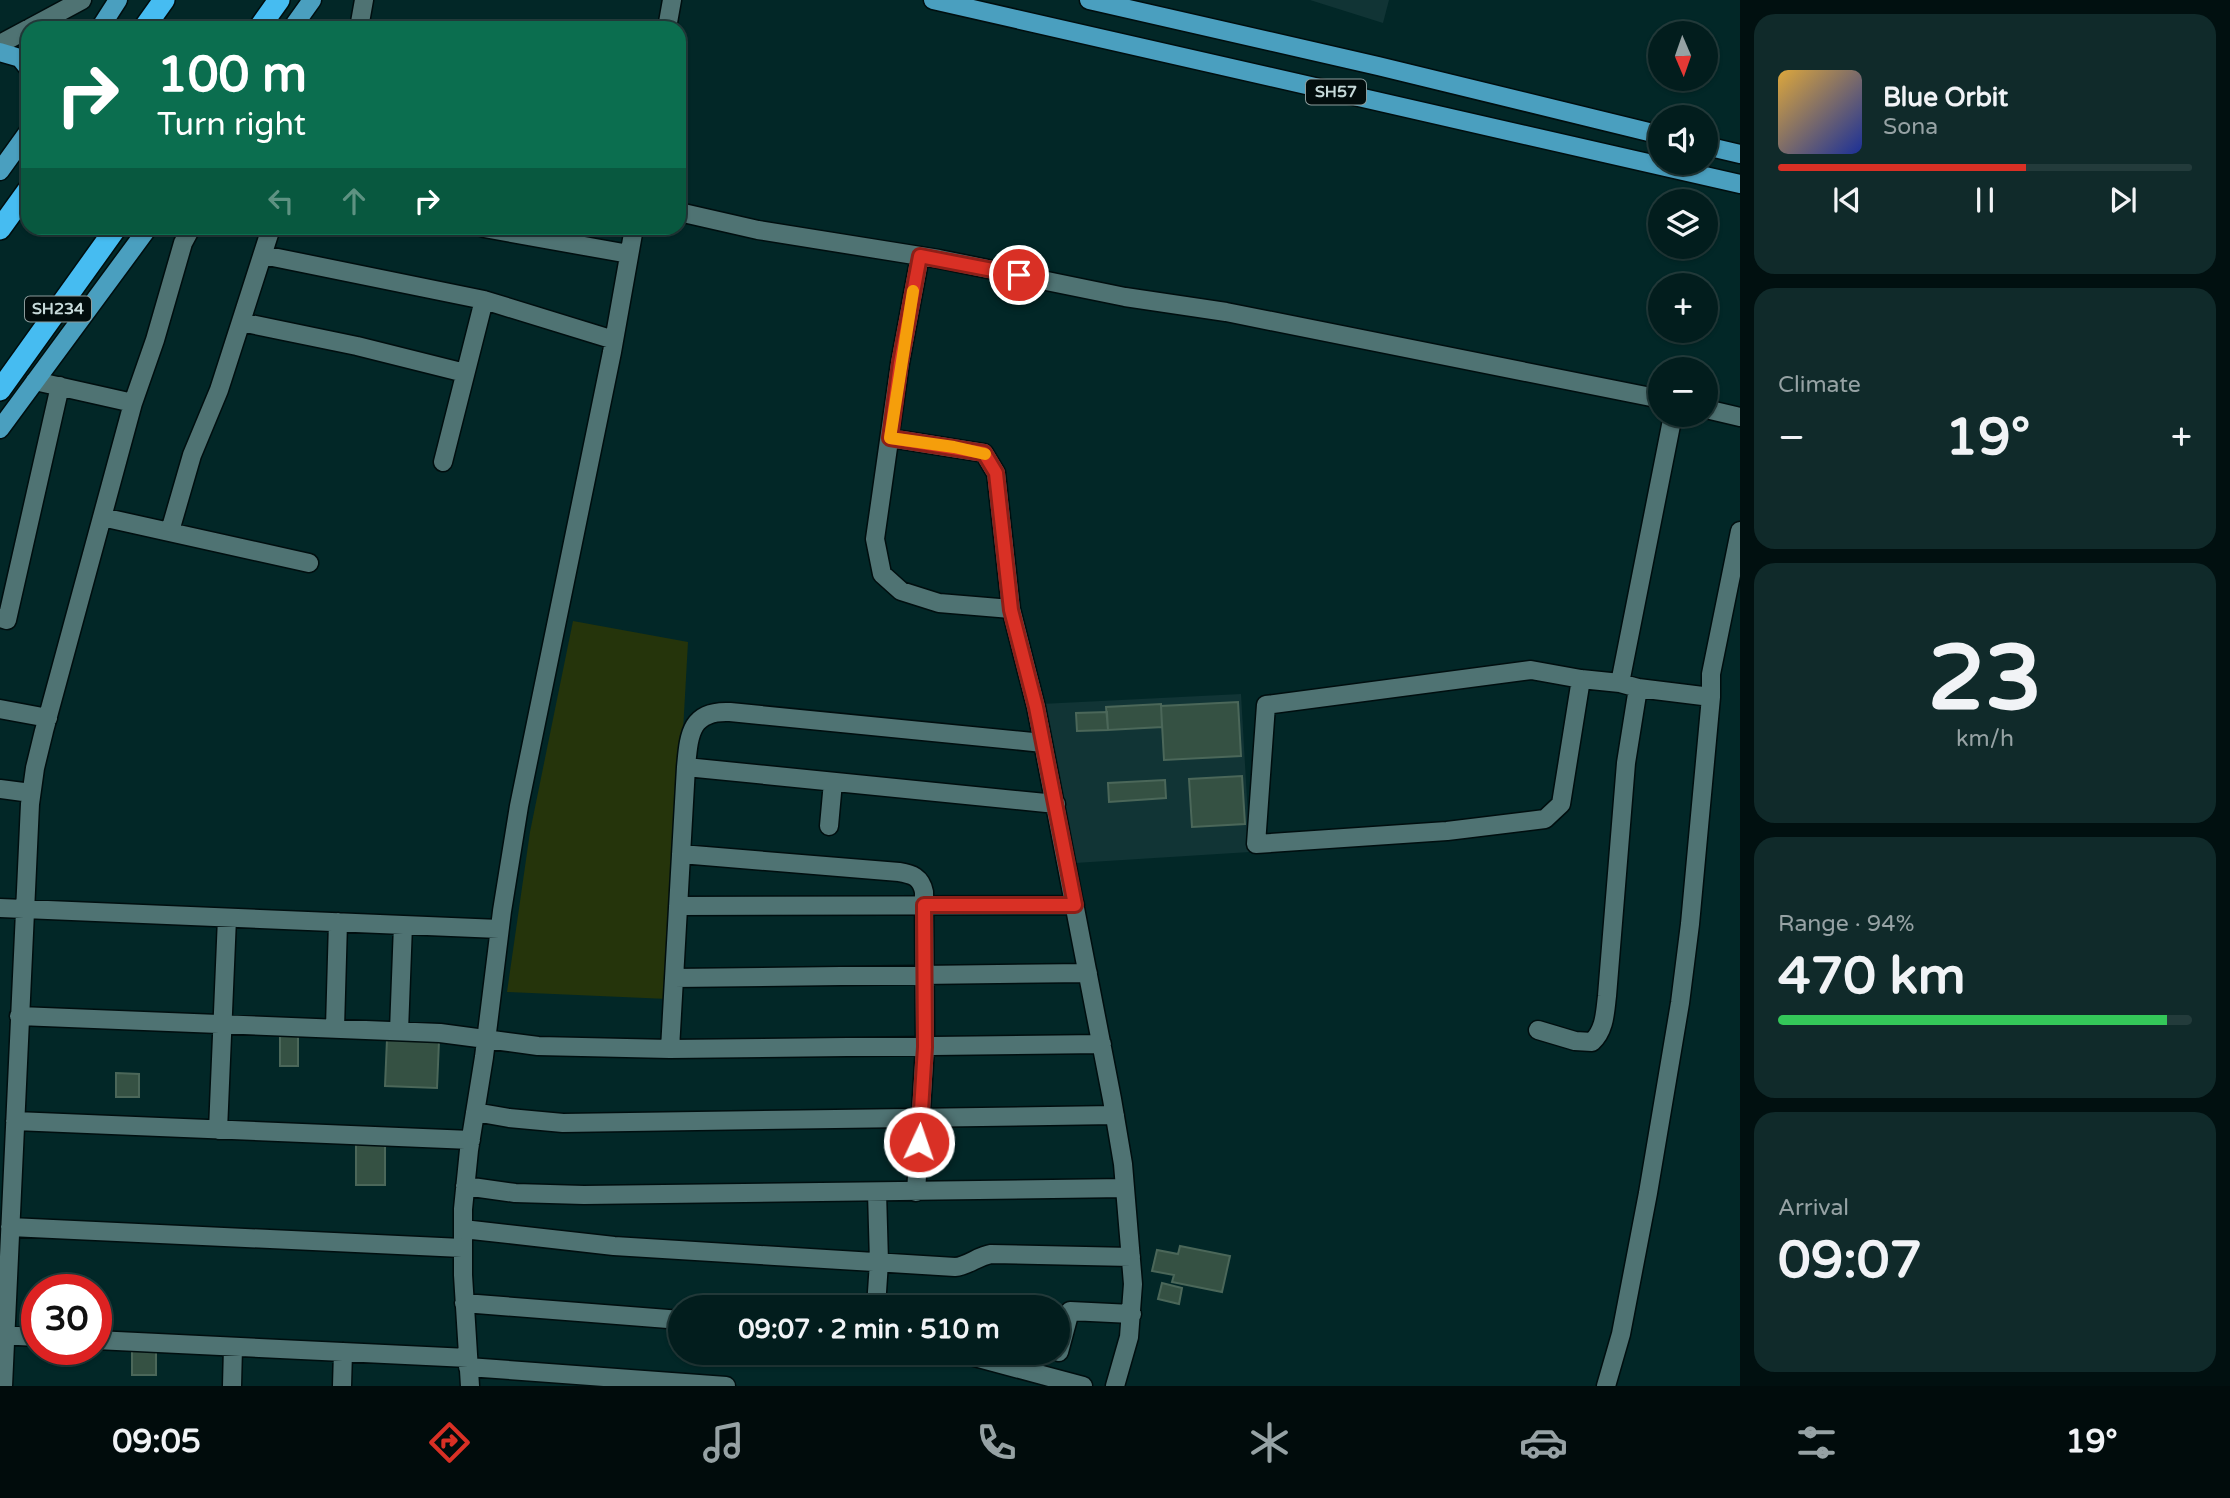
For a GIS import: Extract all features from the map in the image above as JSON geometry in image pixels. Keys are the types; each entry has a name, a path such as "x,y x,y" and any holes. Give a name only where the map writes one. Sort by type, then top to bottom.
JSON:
{"highway":[{"path":"149,21 164,0"},
{"path":"264,21 279,0"},
{"path":"0,229 21,200"},
{"name":"SH234","path":"0,390 111,235"}],"main road":[{"path":"104,21 118,0"},
{"path":"297,21 312,0"},
{"name":"SH57","path":"933,0 1740,184"},
{"name":"SH57","path":"1089,0 1648,132"},
{"path":"0,52 21,59"},
{"path":"0,171 21,142"},
{"path":"1718,149 1740,155"},
{"path":"0,429 143,235"}],"street":[{"path":"44,21 82,0"},
{"path":"360,21 364,0"},
{"path":"668,21 672,0"},
{"path":"0,44 21,33"},
{"path":"686,214 758,230 920,256 1125,297 1226,312 1648,396"},
{"path":"3,1386 3,1336 31,793 48,718 132,403 155,340 187,235"},
{"path":"170,531 192,455 219,390 269,235"},
{"path":"523,235 629,254"},
{"path":"470,1386 462,1248 465,1186 499,929 519,806 614,340 633,235"},
{"path":"263,255 484,300 614,340"},
{"path":"920,256 900,363 875,539 882,574 901,592 939,603 1011,610"},
{"path":"443,462 484,300"},
{"path":"241,322 357,346 465,373"},
{"path":"35,381 132,403"},
{"path":"0,618 7,620 60,386"},
{"path":"1718,412 1740,417"},
{"path":"1620,683 1671,427"},
{"path":"890,438 984,453 996,473 1011,610 1036,707 1056,804 1115,1115 1125,1188 1131,1257 1132,1314 1129,1337 1115,1386"},
{"path":"102,517 309,563"},
{"path":"1606,1386 1621,1334 1680,1003 1712,697 1711,674 1740,531"},
{"path":"1581,679 1561,804 1545,819 1447,831 1256,844 1266,705 1531,670 1712,697"},
{"path":"1538,1030 1575,1041 1592,1042 1602,1027 1607,996 1626,763 1639,688"},
{"path":"0,709 48,718"},
{"path":"670,1049 688,740 694,725 706,715 721,712 1043,743"},
{"path":"686,768 1056,804"},
{"path":"829,826 833,782"},
{"path":"0,789 31,793"},
{"path":"681,854 907,873 921,881 924,892 925,1047 916,1192"},
{"path":"678,906 1075,905"},
{"path":"0,908 499,929"},
{"path":"218,1129 227,918"},
{"path":"335,1028 338,922"},
{"path":"398,1031 403,925"},
{"path":"674,978 1088,973"},
{"path":"19,1016 440,1033 556,1046 670,1049 1102,1044"},
{"path":"475,1112 563,1123 1115,1115"},
{"path":"15,1121 471,1140"},
{"path":"465,1186 549,1195 1125,1188"},
{"path":"877,1192 879,1262 877,1295"},
{"path":"10,1227 462,1248"},
{"path":"463,1229 614,1246 955,1267 962,1267 981,1256 991,1254 1131,1257"},
{"path":"464,1303 668,1319"},
{"path":"1070,1311 1132,1314"},
{"path":"3,1336 21,1337"},
{"path":"112,1341 344,1352 726,1386"},
{"path":"232,1386 233,1346"},
{"path":"342,1386 344,1352"},
{"path":"1008,1365 1083,1386"},
{"path":"1052,1376 1055,1365"}],"shaded area":[{"path":"1310,0 1389,0 1383,23"},
{"path":"1241,694 1250,852 1075,863 1041,704"}],"green space":[{"path":"573,621 688,642 668,999 507,992 530,832"}],"building":[{"path":"1238,702 1241,756 1164,760 1161,706"},
{"path":"1161,704 1162,727 1108,730 1106,707"},
{"path":"1107,712 1108,730 1077,731 1076,713"},
{"path":"1242,776 1245,824 1192,827 1189,779"},
{"path":"1165,780 1166,798 1109,802 1108,783"},
{"path":"280,1036 298,1036 298,1066 280,1066"},
{"path":"387,1039 439,1041 437,1088 385,1086"},
{"path":"116,1073 139,1074 139,1097 116,1097"},
{"path":"356,1141 385,1141 385,1185 356,1185"},
{"path":"1180,1246 1230,1256 1222,1292 1172,1282 1174,1275 1152,1271 1157,1250 1178,1254"},
{"path":"1162,1283 1182,1288 1179,1304 1158,1299"},
{"path":"132,1350 156,1351 156,1375 132,1375"}],"slow traffic":[{"path":"913,291 890,438 985,454"}],"route":[{"path":"919,1142 925,1047 924,905 1075,905 1036,707 1011,610 996,473 984,453 890,438 900,363 920,256 1019,275"}]}
